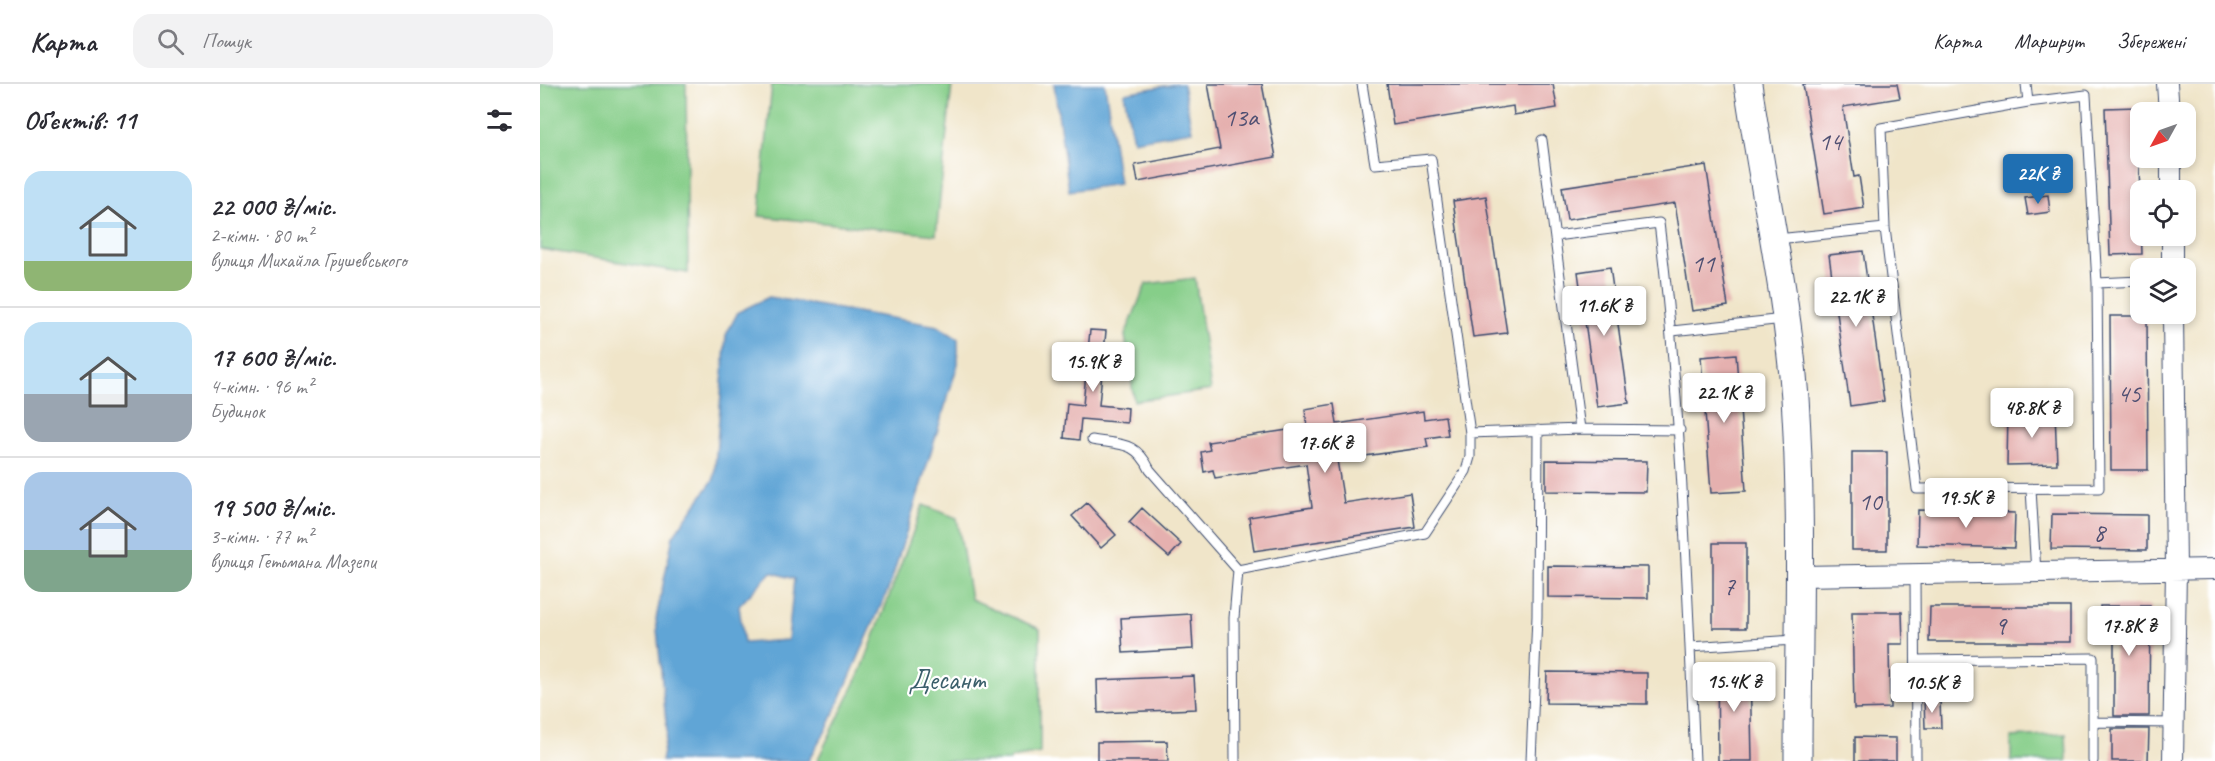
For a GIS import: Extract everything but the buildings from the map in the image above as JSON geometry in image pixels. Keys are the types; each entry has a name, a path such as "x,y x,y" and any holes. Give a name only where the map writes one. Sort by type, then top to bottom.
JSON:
{"street":[{"path":"1748,84 1786,319 1795,399 1800,576 1798,761"},
{"path":"2167,84 2168,102"},
{"path":"2173,324 2176,569 2173,761"},
{"path":"1800,576 1915,576 2215,569"}],"lane":[{"path":"1238,570 1425,534 1466,471 1470,457 1470,433 1431,159 1375,164 1362,84"},
{"path":"2026,84 2028,102"},
{"path":"2086,95 2097,283 2099,489 1917,489 1885,228 1881,128 2028,102 2086,95"},
{"path":"1542,140 1580,429"},
{"path":"1555,236 1659,223 1672,331 1680,430 1695,761"},
{"path":"1772,240 1885,228"},
{"path":"2097,283 2130,281"},
{"path":"1672,331 1786,319"},
{"path":"1470,433 1580,429 1680,430"},
{"path":"1531,761 1537,616 1538,430"},
{"path":"1092,440 1130,447 1142,453 1150,470 1238,570 1234,618 1235,761"},
{"path":"2031,489 2036,573"},
{"path":"1915,576 1916,761"},
{"path":"1690,647 1798,640"},
{"path":"1916,660 2093,658 2093,761"},
{"path":"2093,722 2174,723"}],"green space":[{"path":"540,84 686,84 688,273 540,249"},
{"path":"772,84 952,84 936,235 759,216"},
{"path":"1195,278 1211,390 1134,401 1125,335 1146,284"},
{"name":"Десант","path":"923,505 957,518 971,599 1040,629 1040,753 1011,758 1010,761 817,761 862,669"},
{"path":"2066,734 2067,761 2011,761 2011,737"}],"water":[{"path":"1054,84 1105,84 1119,184 1069,191"},
{"path":"1183,84 1192,131 1133,141 1124,93"},
{"path":"769,297 938,326 958,339 958,364 890,585 828,727 808,761 661,761 667,732 656,619 673,536 714,479 726,335 738,312","holes":["771,572 794,579 788,640 744,643 739,606"]}]}
